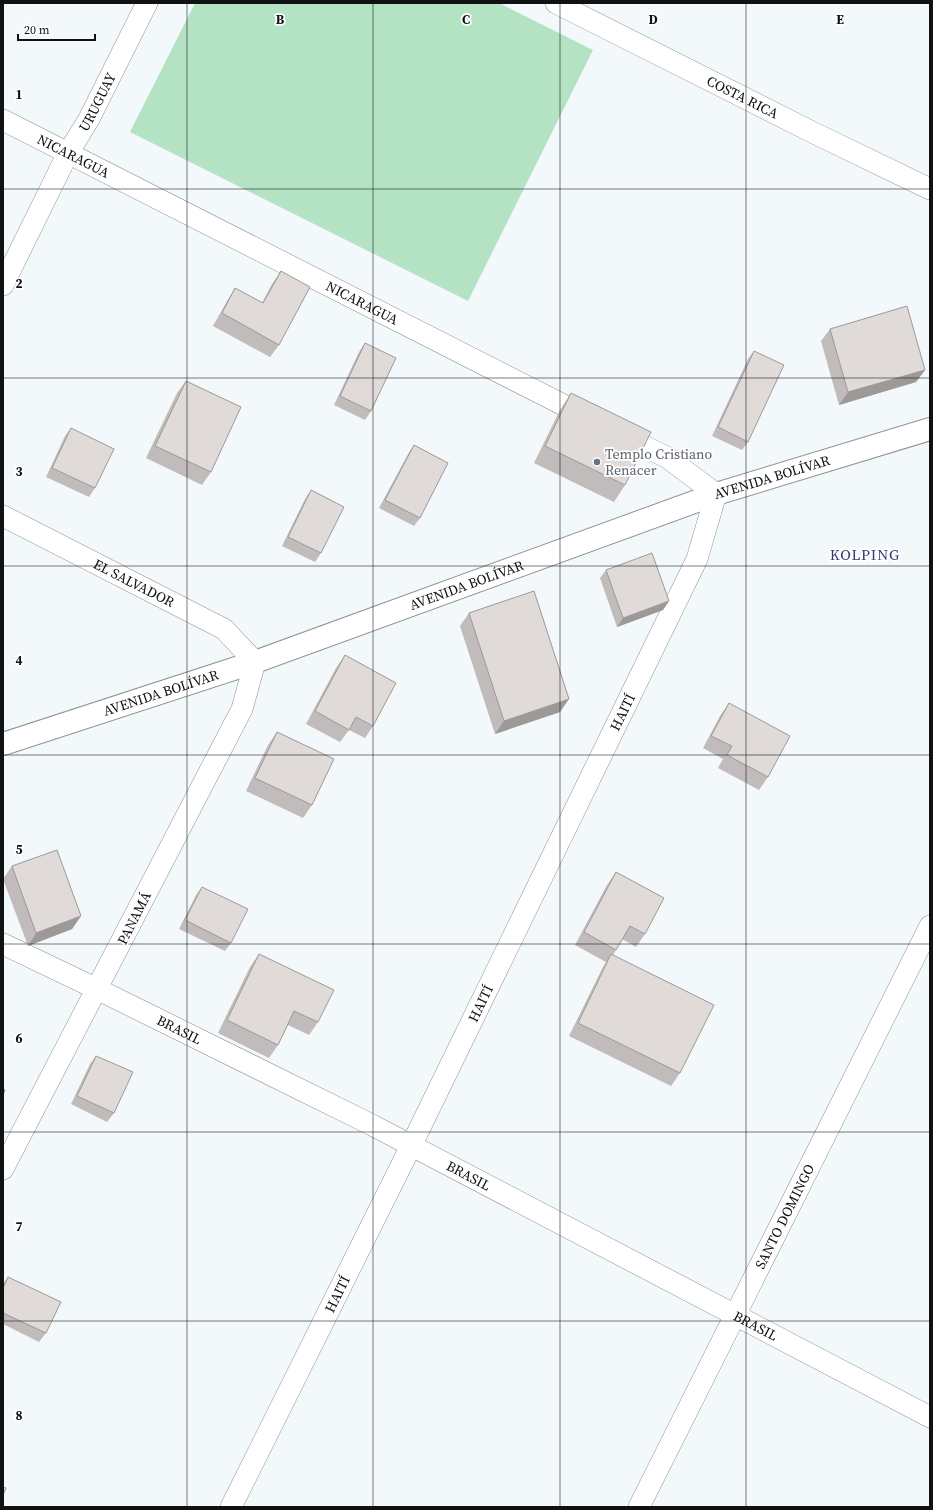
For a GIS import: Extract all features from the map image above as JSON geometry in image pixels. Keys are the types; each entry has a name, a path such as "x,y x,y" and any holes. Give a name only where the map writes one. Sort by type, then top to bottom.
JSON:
{"main road":[{"name":"AVENIDA BOLÍVAR","path":"3,744 255,662 716,494 930,429"}],"street":[{"name":"URUGUAY","path":"3,285 68,153 89,119 147,3"},
{"name":"COSTA RICA","path":"556,3 814,133 930,189"},
{"name":"NICARAGUA","path":"3,120 668,458 716,494"},
{"name":"HAITÍ","path":"231,1507 411,1146 697,559 716,494"},
{"name":"EL SALVADOR","path":"3,516 224,629 255,662"},
{"name":"PANAMÁ","path":"3,1169 242,709 255,662"},
{"name":"SANTO DOMINGO","path":"639,1507 930,926"},
{"name":"BRASIL","path":"3,944 97,988 372,1125 930,1417"}],"green space":[{"path":"195,3 499,3 593,50 468,301 130,132"}],"building":[{"path":"281,271 310,287 279,345 222,313 235,288 263,303"},
{"path":"907,306 925,370 848,392 830,329"},
{"path":"365,343 396,358 371,411 340,396"},
{"path":"754,351 784,365 748,442 718,427"},
{"path":"186,381 241,407 211,472 155,446"},
{"path":"571,393 651,432 625,485 545,446"},
{"path":"71,428 114,449 95,488 52,468"},
{"path":"414,445 448,463 420,518 385,500"},
{"path":"311,490 344,507 321,553 288,537"},
{"path":"652,553 669,601 623,618 606,570"},
{"path":"534,591 569,699 504,721 469,613"},
{"path":"345,655 396,683 373,726 356,717 349,730 315,711"},
{"path":"729,703 790,736 768,777 727,755 732,746 711,736"},
{"path":"277,732 334,759 312,805 255,778"},
{"path":"57,850 81,916 36,933 12,866"},
{"path":"616,872 664,898 645,934 630,926 616,950 584,932"},
{"path":"202,887 248,909 231,943 185,920"},
{"path":"259,954 334,990 318,1022 294,1011 278,1045 227,1020"},
{"path":"611,954 714,1005 680,1073 578,1023"},
{"path":"96,1056 133,1072 114,1113 77,1096"},
{"path":"8,1277 61,1302 46,1333 3,1313 3,1288"},
{"path":"3,1487 6,1488 3,1495"}],"place":[{"name":"Templo Cristiano Renacer","path":"597,462"}],"district":[{"name":"KOLPING","path":"865,554"}]}
